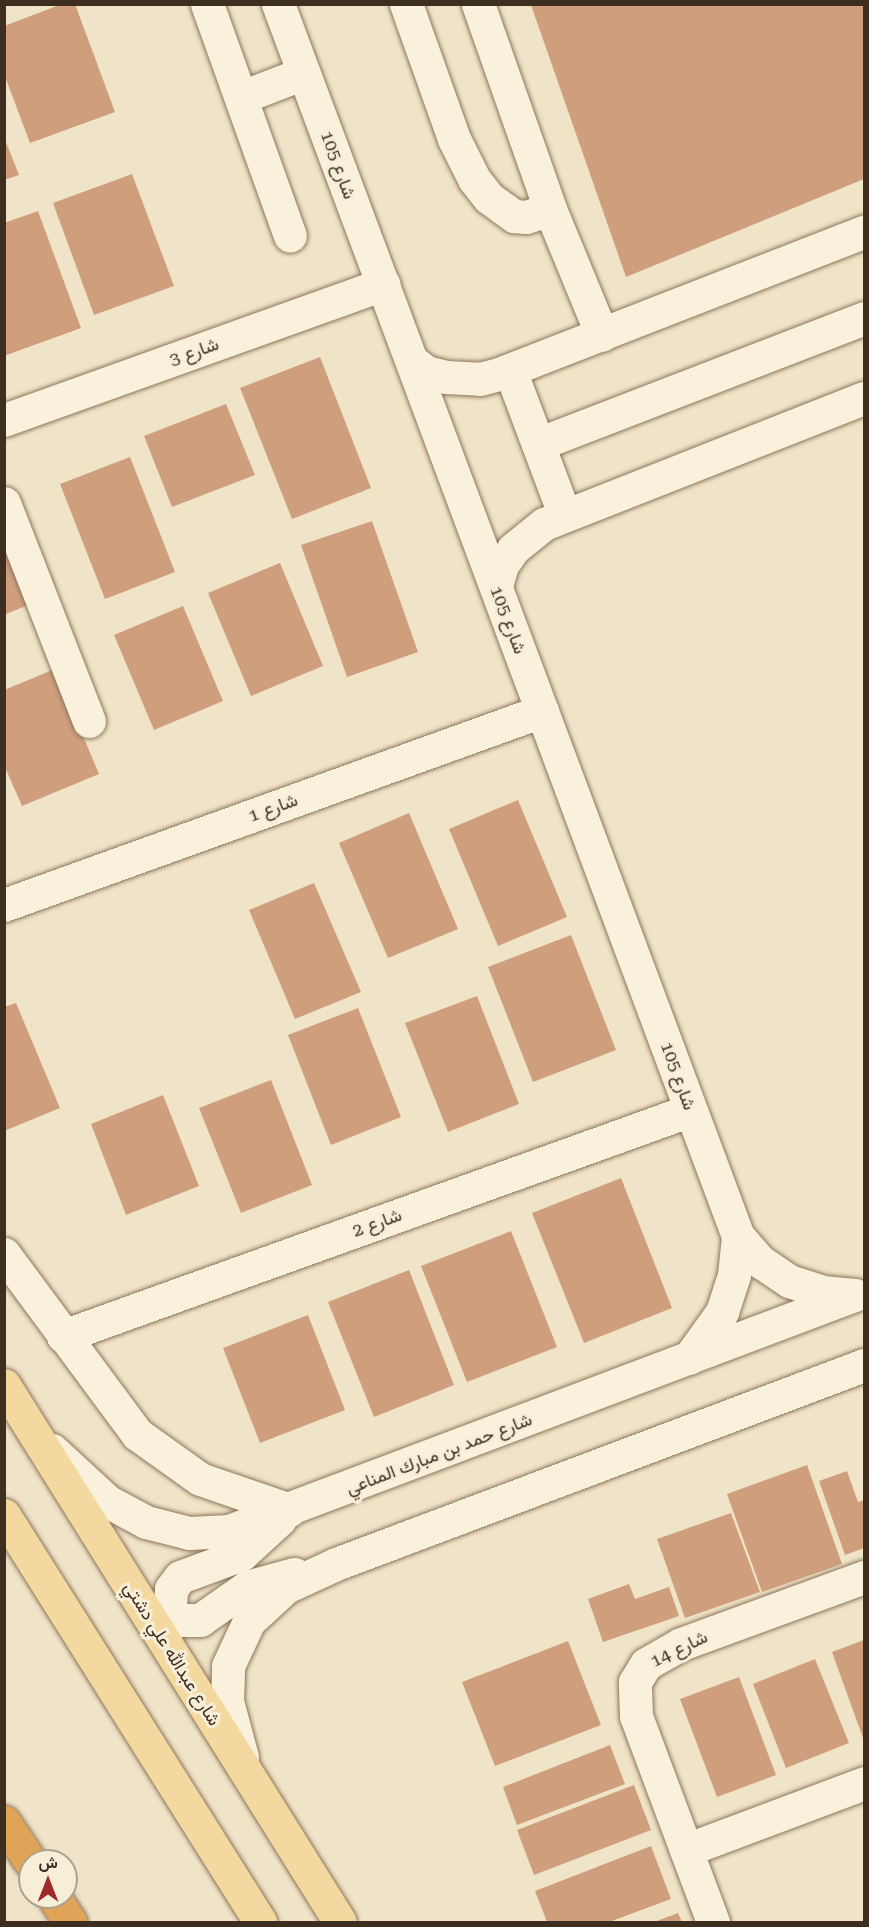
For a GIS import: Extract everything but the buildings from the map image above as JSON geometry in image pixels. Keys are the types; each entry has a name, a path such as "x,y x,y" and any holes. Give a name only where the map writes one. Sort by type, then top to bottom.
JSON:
{"highway":[{"path":"4,1822 22,1849"},
{"path":"61,1909 70,1923"}],"main road":[{"name":"شارع عبدالله علي دشتي","path":"4,1385 340,1923"},
{"path":"4,1515 259,1917"}],"street":[{"path":"207,4 290,236"},
{"name":"شارع 105","path":"279,4 738,1236 761,1262 789,1281 822,1292 860,1293"},
{"path":"405,4 463,161 501,210 514,216 542,212"},
{"path":"478,4 542,212 594,338"},
{"path":"242,97 304,73"},
{"path":"412,362 426,372 467,379 510,370 864,232"},
{"name":"شارع 3","path":"4,420 383,284"},
{"path":"538,444 864,318"},
{"path":"510,370 564,514"},
{"path":"495,586 502,565 513,549 544,524 564,514 864,398"},
{"path":"4,503 89,721"},
{"name":"شارع 1","path":"4,905 542,711"},
{"name":"شارع 2","path":"63,1335 691,1110"},
{"name":"شارع 105","path":"689,1358 713,1328 726,1303 734,1275 738,1236"},
{"path":"4,1254 137,1434 166,1458 201,1479 290,1510 242,1554 180,1577 170,1595 172,1614 183,1621 200,1620 253,1584 336,1564"},
{"name":"شارع حمد بن مبارك المناعي","path":"32,1429 107,1502 157,1525 211,1533 290,1510 860,1293"},
{"path":"249,1778 227,1701 228,1666 233,1649 249,1621 272,1597 300,1579 336,1564 864,1365"},
{"name":"شارع 14","path":"713,1923 636,1716 633,1693 638,1673 654,1658 681,1644 864,1577"},
{"path":"686,1850 864,1783"}]}
